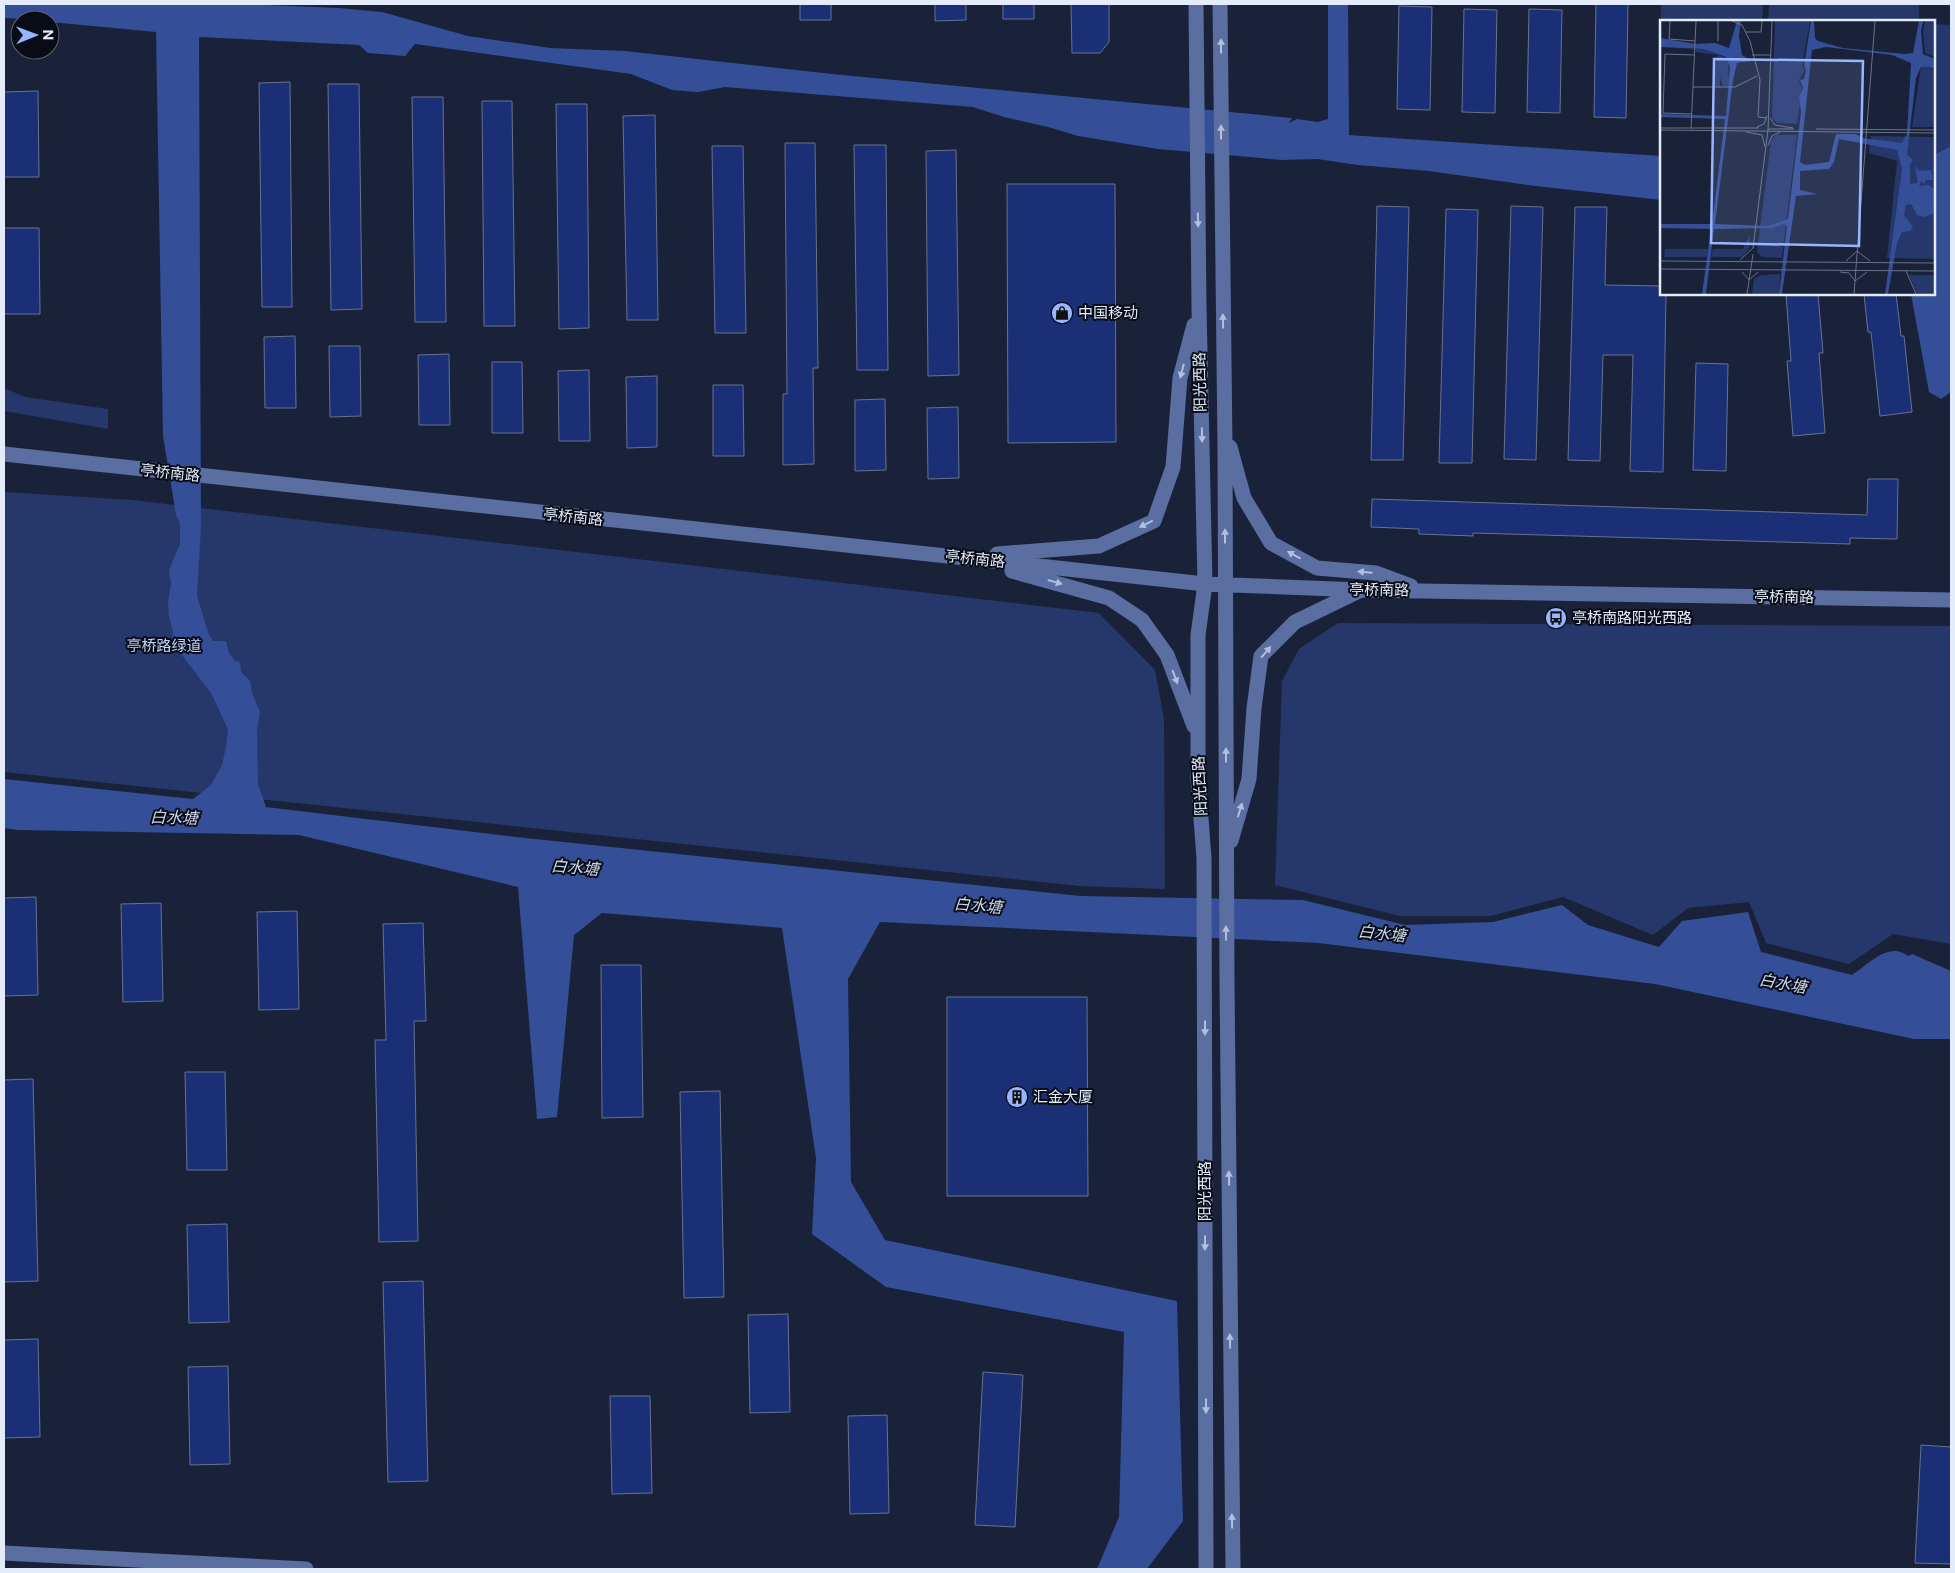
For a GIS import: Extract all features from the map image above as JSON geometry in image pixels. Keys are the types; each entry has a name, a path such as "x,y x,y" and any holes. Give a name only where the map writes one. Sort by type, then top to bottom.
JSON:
{"street":[{"name":"阳光西路","path":"1196,4 1199,307 1205,584 1198,634 1198,779 1204,858 1206,1569"},
{"name":"阳光西路","path":"1220,4 1233,1569"},
{"path":"957,557 1099,546 1154,521 1173,467 1180,378 1199,307"},
{"path":"1225,429 1244,498 1271,543 1317,568 1376,573 1422,590"},
{"name":"亭桥南路","path":"4,454 1205,584 1362,590 1951,600"},
{"path":"957,557 1109,598 1142,620 1167,655 1198,734"},
{"path":"1226,857 1249,779 1254,708 1261,656 1295,622 1362,590"},
{"path":"4,1553 306,1569"}],"green space":[{"path":"1661,4 1763,4 1762,20 1661,20"},
{"path":"1769,4 1919,4 1919,20 1768,20"},
{"path":"1935,24 1951,25 1951,146 1935,154"},
{"path":"4,388 25,397 108,409 108,429 4,411"},
{"name":"亭桥路绿道","path":"4,492 132,500 1099,613 1155,670 1164,719 1165,889 1080,886 4,772"},
{"path":"1338,623 1951,626 1951,944 1893,934 1849,964 1766,943 1749,902 1688,908 1653,935 1563,897 1491,916 1400,916 1275,885 1282,681 1299,649"}],"water":[{"name":"白水塘","path":"4,4 245,4 339,8 382,12 468,36 550,48 625,51 832,74 1292,118 1289,123 1297,119 1318,122 1328,119 1328,4 1348,4 1349,135 1660,156 1660,200 1317,159 1282,160 1158,149 1078,136 973,107 725,87 698,92 672,90 631,74 415,44 405,56 368,53 359,45 199,37 201,527 197,596 209,635 213,641 226,641 229,653 235,661 240,662 241,672 250,681 252,693 260,712 257,730 258,784 266,807 516,837 1081,896 1303,900 1405,925 1493,922 1562,905 1588,925 1659,947 1682,921 1748,912 1761,952 1852,975 1879,956 1894,951 1908,956 1912,954 1951,971 1951,1039 1914,1039 1655,984 1318,943 880,922 848,979 851,1182 885,1240 1177,1301 1183,1521 1147,1569 1097,1569 1119,1517 1124,1332 886,1287 812,1234 816,1158 782,928 602,913 574,935 557,1117 537,1119 518,887 299,835 17,830 4,828 4,779 193,799 211,785 222,765 228,729 211,693 171,641 173,633 168,602 171,584 169,570 180,544 180,523 176,515 163,436 156,32 60,23 60,10 10,10 10,18 4,18"},
{"path":"1951,146 1951,392 1941,399 1929,392 1911,295 1935,295 1935,154"}],"building":[{"path":"800,4 831,4 831,20 800,20"},
{"path":"935,4 966,4 966,20 935,21"},
{"path":"1003,4 1034,4 1034,19 1003,19"},
{"path":"1071,4 1109,4 1109,42 1100,53 1072,53"},
{"path":"1596,4 1628,4 1626,118 1594,117"},
{"path":"1399,6 1432,7 1430,110 1397,109"},
{"path":"1464,9 1497,10 1495,113 1462,112"},
{"path":"1529,9 1562,10 1560,113 1527,112"},
{"path":"290,82 292,307 262,307 259,83"},
{"path":"328,84 359,84 362,309 331,310"},
{"path":"38,91 39,177 4,177 4,92"},
{"path":"412,97 443,97 446,322 415,322"},
{"path":"482,101 512,101 515,326 484,326"},
{"path":"556,104 587,104 589,328 559,329"},
{"path":"655,115 658,320 627,320 623,116"},
{"path":"785,143 815,143 818,368 813,368 814,464 783,465 783,394 787,394"},
{"path":"854,145 886,145 888,370 857,370"},
{"path":"712,146 743,146 746,333 715,333"},
{"path":"956,150 959,375 928,376 926,151"},
{"name":"中国移动","path":"1007,184 1115,184 1116,442 1008,443"},
{"path":"1377,206 1409,207 1403,460 1371,460"},
{"path":"1511,206 1543,207 1536,460 1504,459"},
{"path":"1575,207 1607,207 1605,285 1660,286 1660,295 1666,295 1663,472 1630,471 1633,355 1603,355 1600,461 1568,460"},
{"path":"1446,209 1478,210 1472,463 1439,463"},
{"path":"4,228 39,228 40,314 4,314"},
{"path":"1786,295 1818,295 1823,353 1819,353 1825,433 1793,436 1787,361 1791,361"},
{"path":"1864,295 1896,295 1901,336 1904,336 1912,412 1880,416 1871,332 1868,332"},
{"path":"295,336 296,408 265,408 264,337"},
{"path":"329,346 360,346 361,416 330,417"},
{"path":"449,354 450,425 419,425 418,355"},
{"path":"492,362 522,362 523,433 492,433"},
{"path":"1696,363 1728,364 1726,471 1693,470"},
{"path":"589,370 590,441 559,441 558,371"},
{"path":"657,376 657,447 627,448 626,377"},
{"path":"713,385 743,385 744,456 713,456"},
{"path":"885,399 886,470 855,471 855,400"},
{"path":"958,407 959,478 928,479 927,408"},
{"path":"1868,479 1898,479 1897,539 1850,538 1850,544 1473,533 1473,536 1419,534 1419,529 1371,527 1372,499 1867,515"},
{"path":"36,897 38,995 4,996 4,898"},
{"path":"161,903 163,1001 123,1002 121,904"},
{"path":"297,911 299,1009 259,1010 257,912"},
{"path":"423,923 426,1021 414,1021 418,1241 379,1242 375,1040 386,1040 383,924"},
{"path":"601,965 641,965 643,1117 602,1118"},
{"name":"汇金大厦","path":"947,997 1087,997 1088,1196 947,1196"},
{"path":"185,1072 225,1072 227,1170 187,1170"},
{"path":"33,1079 38,1281 4,1282 4,1080"},
{"path":"720,1091 724,1297 684,1298 680,1092"},
{"path":"227,1224 229,1322 189,1323 187,1225"},
{"path":"423,1281 428,1481 388,1482 383,1282"},
{"path":"788,1314 790,1412 750,1413 748,1315"},
{"path":"38,1339 40,1437 4,1438 4,1340"},
{"path":"228,1366 230,1464 190,1465 188,1367"},
{"path":"983,1372 1023,1375 1015,1527 975,1525"},
{"path":"610,1396 650,1396 652,1493 612,1494"},
{"path":"887,1415 889,1513 850,1514 848,1416"},
{"path":"1921,1445 1951,1447 1951,1564 1915,1563"}],"place":[{"name":"中国移动","path":"1062,313"},
{"name":"亭桥南路阳光西路","path":"1556,618"},
{"name":"汇金大厦","path":"1017,1097"}]}
